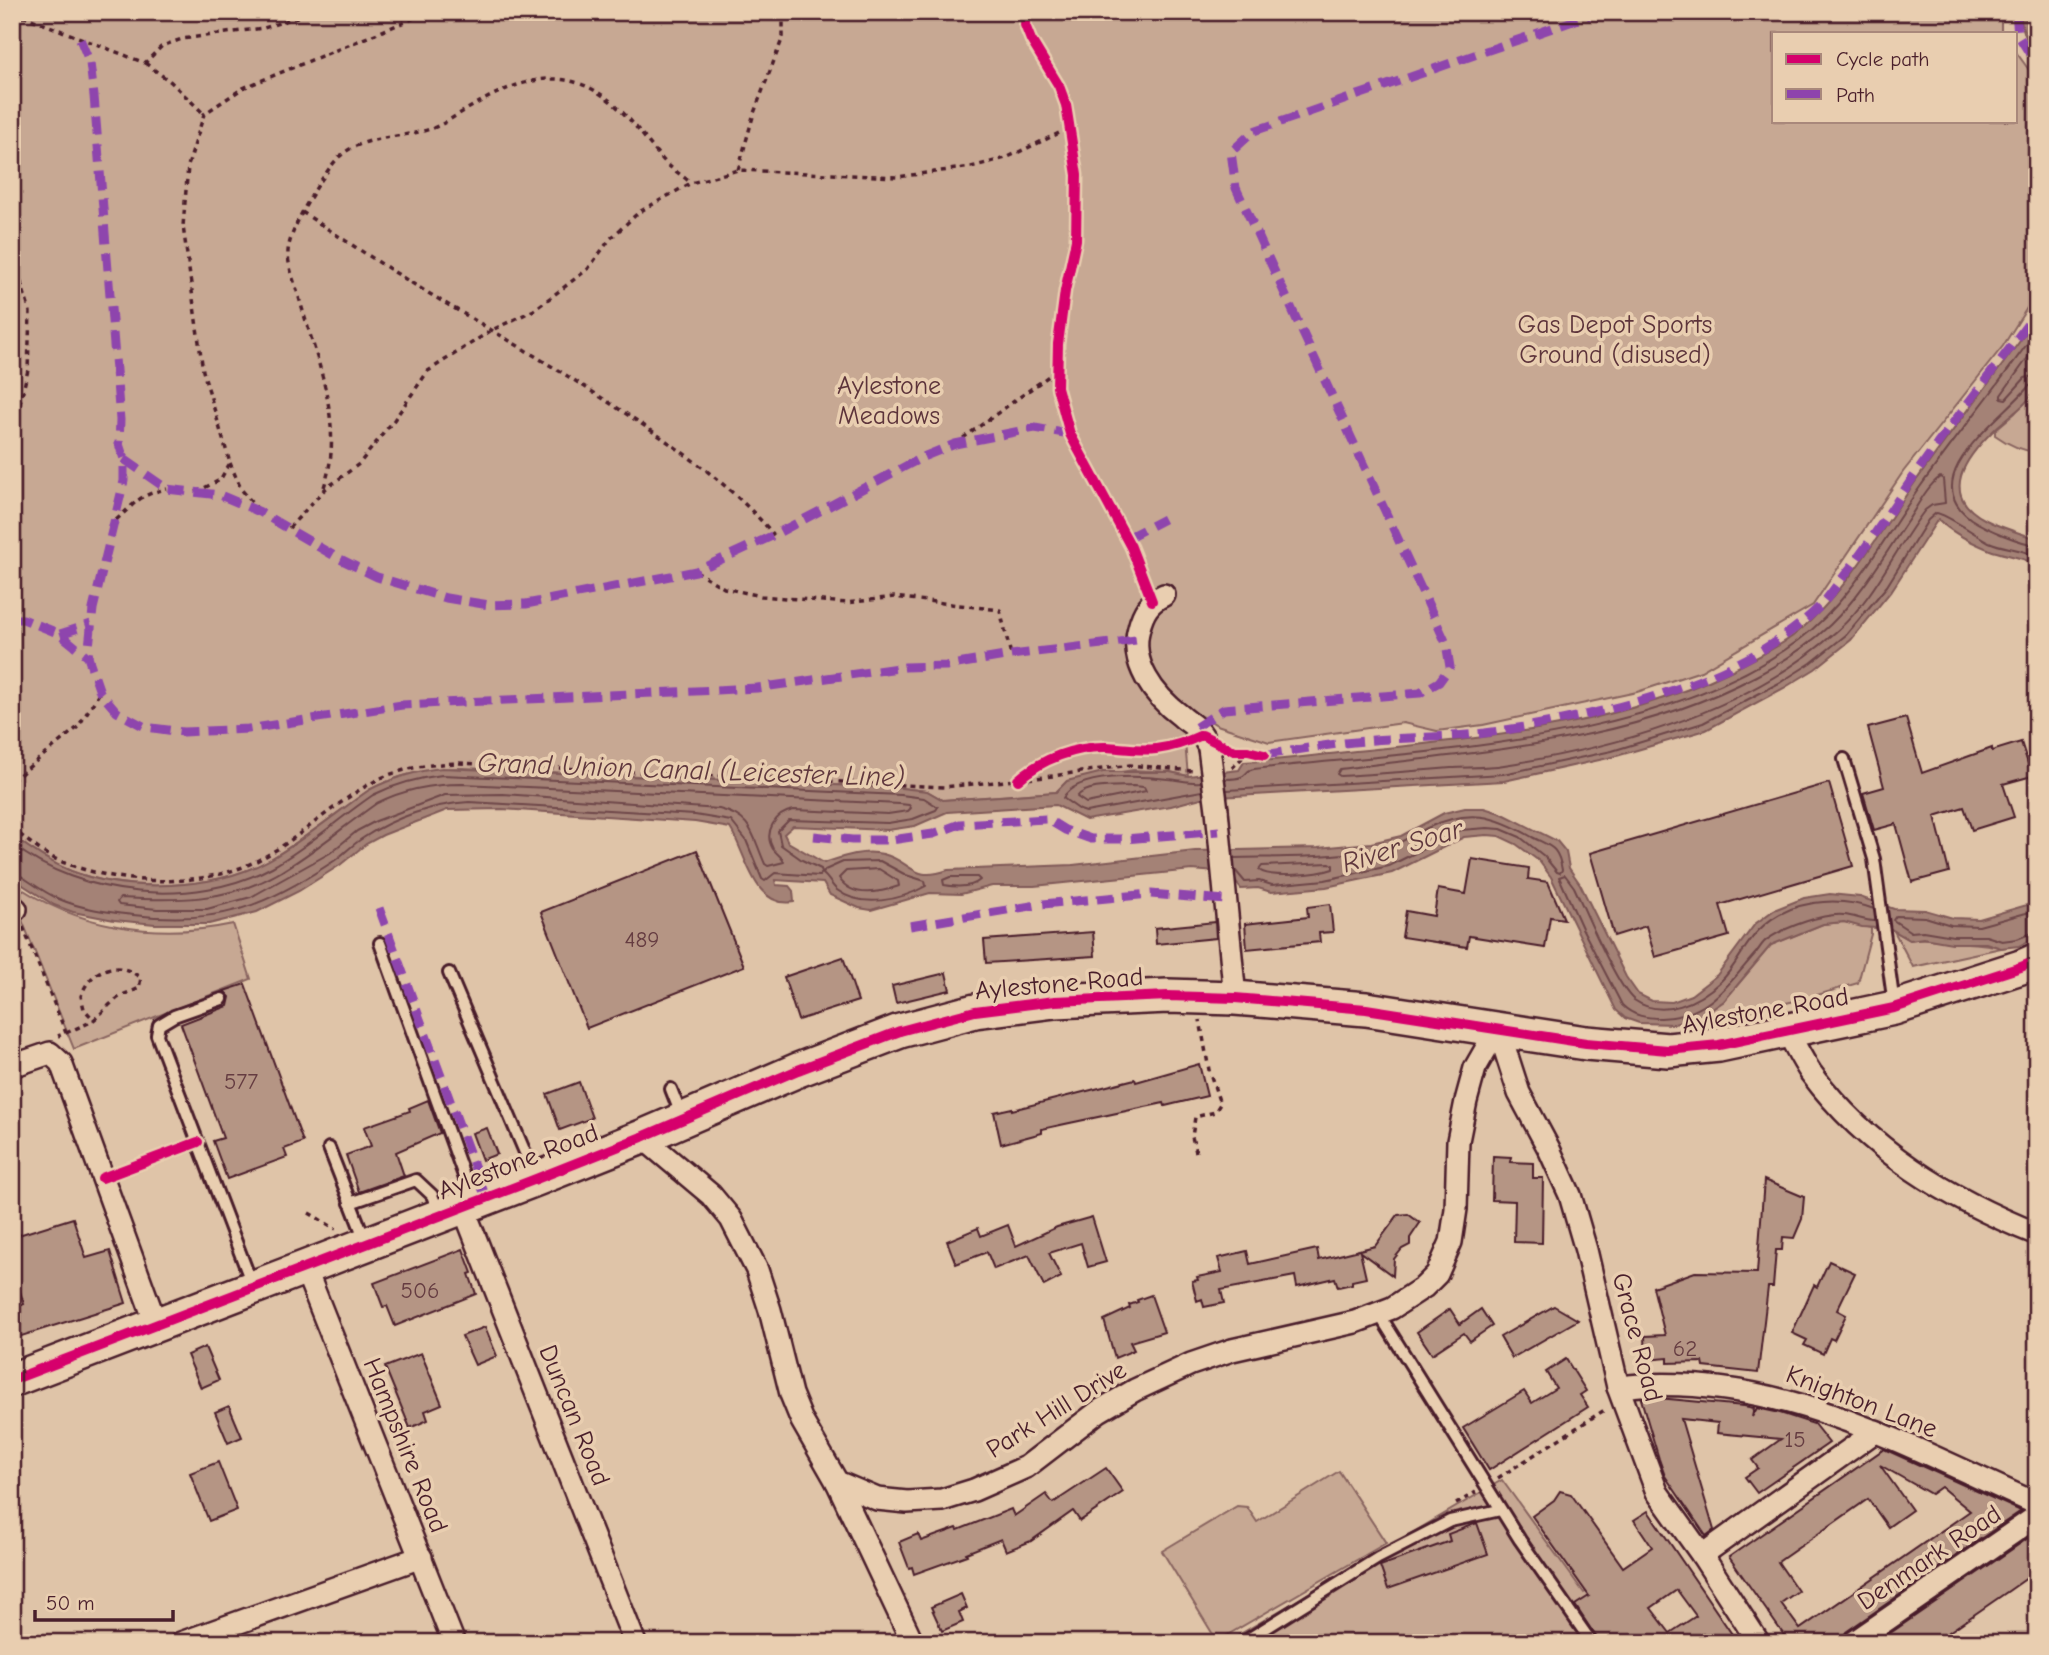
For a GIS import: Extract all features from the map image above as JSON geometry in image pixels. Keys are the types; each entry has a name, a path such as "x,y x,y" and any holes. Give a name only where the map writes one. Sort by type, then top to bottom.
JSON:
{"main road":[{"name":"Aylestone Road","path":"12,1380 537,1179 798,1070 900,1031 975,1011 1055,1001 1168,996 1235,998 1366,1009 1586,1044 1668,1050 1719,1045 1894,1008 2037,960"}],"street":[{"path":"1164,595 1152,601 1142,617 1136,640 1140,666 1152,688 1179,715 1196,727 1206,742 1217,810 1235,998"},
{"name":"Park Hill Drive","path":"837,1482 877,1499 907,1502 942,1500 974,1490 1026,1467 1099,1411 1135,1390 1191,1364 1232,1350 1333,1329 1379,1314 1424,1287 1437,1274 1451,1242 1456,1209 1458,1141 1466,1101 1475,1069 1497,1028"},
{"name":"Grace Road","path":"1497,1028 1519,1093 1570,1195 1586,1250 1618,1387 1657,1492 1759,1643"},
{"path":"1787,1031 1809,1070 1835,1104 1906,1167 1960,1198 2037,1234"},
{"path":"12,1066 50,1053 61,1063 156,1324"},
{"path":"642,1137 704,1188 731,1219 757,1269 771,1310 783,1366 798,1412 837,1482 913,1643"},
{"name":"Duncan Road","path":"459,1209 635,1643"},
{"name":"Hampshire Road","path":"305,1268 454,1643"},
{"name":"Knighton Lane","path":"1618,1387 1650,1384 1718,1387 1770,1396 1817,1409 1876,1432 2037,1504"},
{"path":"1702,1555 1876,1432"},
{"name":"Denmark Road","path":"1853,1643 2037,1516"},
{"path":"181,1643 421,1557"}],"lane":[{"path":"1844,759 1874,859 1894,1008"},
{"path":"380,943 459,1209"},
{"path":"449,972 537,1179"},
{"path":"222,999 174,1016 159,1025 157,1035 253,1287"},
{"path":"671,1089 683,1120"},
{"path":"329,1148 366,1245"},
{"path":"350,1203 416,1180 432,1195 459,1209"},
{"path":"1379,1314 1500,1510 1592,1643"},
{"path":"1242,1643 1390,1552 1450,1521 1500,1510"}],"path":[{"path":"145,63 162,47 182,39 264,28 312,12"},
{"path":"260,512 241,489 230,463 203,371 183,226 188,166 204,114 243,88 429,12"},
{"path":"738,170 754,113 783,37 783,12"},
{"path":"1007,12 1026,29"},
{"path":"1026,12 1026,29"},
{"path":"12,16 26,17 145,63 171,82 204,114"},
{"path":"324,490 330,469 330,407 287,252 302,212 318,184 340,156 360,144 432,129 493,94 525,80 558,78 588,87 616,106 667,164 691,183"},
{"path":"289,528 324,490 359,464 428,371 492,330 534,310 588,269 610,239 639,212 691,183 738,170 897,177 971,167 1006,158 1070,128"},
{"path":"302,212 382,265 592,391 678,448 749,505 774,535"},
{"path":"12,253 30,312 28,370 12,436"},
{"path":"1057,387 1058,357"},
{"path":"955,444 1057,370"},
{"path":"196,492 220,480 230,463"},
{"path":"117,520 132,503 148,492 167,489"},
{"path":"696,571 724,588 761,596 847,603 894,597 1000,610 1011,655"},
{"path":"12,781 78,727 100,692"},
{"path":"1206,742 1234,751 1264,755"},
{"path":"1231,769 1243,757 1264,755"},
{"path":"12,828 31,844 58,860 91,872 166,880 198,878 263,858 378,780 429,764 457,763 944,787 1130,765 1194,771"},
{"path":"1018,780 1034,767"},
{"path":"14,910 65,1033"},
{"path":"50,1053 57,1044 55,1037 94,1020 124,994 139,988 141,978 117,968 108,968 92,976 81,996 84,1009 94,1020"},
{"path":"1196,1152 1192,1137 1195,1117 1215,1112 1220,1104 1209,1070 1199,1018"}],"green space":[{"name":"Aylestone Meadows","path":"12,12 2001,12 2001,32 1772,32 1772,122 2018,122 2018,55 2037,81 2037,292 2003,346 1903,472 1813,605 1701,671 1637,692 1483,725 1437,731 1403,723 1269,742 1217,725 1202,716 1184,731 1188,776 1133,770 1067,781 1057,792 943,800 927,791 901,788 438,769 414,773 380,784 295,844 247,870 198,882 171,885 118,883 71,871 40,855 12,835"},
{"path":"2037,386 2037,452 2009,444 1995,435 1995,430 2015,413"},
{"path":"12,882 63,910 118,926 176,931 233,924 251,979 74,1049 12,895"},
{"path":"1844,922 1871,928 1858,983 1804,999 1701,1022 1699,1018 1724,1001 1771,945 1823,924"},
{"path":"1894,931 1910,940 1930,939 2001,948 1913,967"},
{"path":"1339,1471 1386,1543 1217,1641 1162,1551 1237,1506 1247,1507 1257,1522"},
{"path":"1502,1480 1584,1593 1603,1580 1646,1643 1225,1643"}],"water":[{"path":"2020,12 2037,12 2037,57 2025,36"},
{"name":"River Soar","path":"2037,317 2039,364 2036,387 2023,405 1974,452 1961,476 1960,488 1963,499 1971,510 1986,520 2037,539 2037,566 1976,544 1955,533 1938,519 1892,590 1851,640 1815,669 1706,730 1613,757 1504,781 1201,798 1171,806 1086,820 1056,805 947,812 915,826 888,830 793,826 784,834 788,842 824,863 868,852 893,857 912,870 926,874 948,870 1073,865 1195,851 1318,848 1371,843 1401,836 1444,813 1465,808 1484,808 1503,814 1557,841 1566,852 1569,868 1580,884 1626,977 1638,994 1652,1001 1672,1002 1691,995 1717,975 1755,924 1774,910 1804,898 1830,894 1860,897 1894,909 1925,910 1953,918 1979,919 2037,902 2037,937 2019,946 2001,948 1986,943 1952,943 1923,938 1910,940 1891,929 1862,927 1844,922 1823,924 1771,945 1724,1001 1699,1018 1674,1024 1639,1023 1625,1018 1616,1010 1551,877 1539,861 1516,844 1499,836 1487,835 1464,837 1392,873 1326,887 1271,892 1258,888 1241,889 1229,873 1192,870 1034,886 992,886 961,894 930,893 871,910 859,908 830,895 823,883 775,880 776,885 789,886 793,891 794,902 780,902 769,897 753,877 730,828 695,822 502,809 447,810 383,835 299,891 257,912 209,924 155,924 73,912 54,905 12,878 12,835 55,864 94,878 118,883 171,885 223,877 269,860 369,790 404,776 442,768 901,788 927,791 943,800 1056,792 1067,781 1103,772 1170,772 1188,776 1239,770 1244,762 1519,732 1614,713 1705,683 1774,648 1798,632 1848,579 1932,458"}],"building":[{"path":"1906,718 1922,773 1992,748 1992,751 2021,742 2032,776 2003,784 2014,817 1972,830 1964,807 1935,816 1949,872 1912,882 1896,824 1874,830 1863,793 1884,787 1868,728"},
{"path":"1829,783 1853,866 1720,905 1729,936 1655,957 1646,926 1614,936 1590,853"},
{"path":"697,850 744,966 587,1028 541,912"},
{"path":"1472,859 1529,868 1528,879 1548,882 1564,919 1550,917 1545,948 1469,936 1467,947 1402,937 1406,911 1434,916 1438,889 1466,894"},
{"path":"1330,904 1333,932 1319,933 1320,942 1247,949 1245,924 1308,917 1307,907"},
{"path":"1215,922 1216,938 1156,944 1155,928"},
{"path":"1093,932 1095,956 986,963 984,940"},
{"path":"843,957 858,1001 798,1020 784,977"},
{"path":"946,973 950,990 896,1003 892,986"},
{"path":"245,984 303,1142 284,1149 287,1157 227,1179 213,1141 223,1138 181,1024 228,1006 230,997 224,991"},
{"path":"1199,1064 1207,1096 1042,1129 1042,1133 1001,1144 994,1112 1012,1110 1135,1079 1136,1082"},
{"path":"579,1082 592,1118 560,1130 547,1094"},
{"path":"428,1100 440,1133 396,1152 404,1176 359,1192 346,1155 371,1146 364,1127 410,1111 409,1108"},
{"path":"487,1128 497,1154 482,1160 472,1133"},
{"path":"1493,1156 1511,1157 1510,1162 1533,1163 1533,1178 1543,1178 1542,1243 1514,1242 1515,1201 1492,1200"},
{"path":"1764,1180 1804,1197 1802,1219 1794,1238 1783,1237 1782,1250 1776,1250 1773,1287 1768,1287 1758,1373 1704,1367 1703,1362 1668,1363 1668,1358 1646,1360 1645,1336 1665,1335 1653,1287 1695,1272 1757,1273"},
{"path":"1408,1214 1420,1223 1410,1238 1410,1245 1402,1249 1394,1259 1393,1276 1360,1252 1366,1278 1352,1281 1352,1284 1338,1287 1335,1278 1297,1287 1295,1276 1221,1290 1224,1303 1204,1307 1202,1299 1197,1301 1192,1281 1198,1280 1197,1277 1222,1272 1218,1258 1247,1251 1250,1264 1317,1249 1319,1260 1375,1246 1398,1215"},
{"path":"1092,1217 1106,1262 1088,1267 1081,1243 1049,1253 1061,1277 1044,1286 1029,1255 994,1269 987,1252 956,1264 947,1241 978,1228 981,1236 1008,1225 1016,1246 1057,1227"},
{"path":"73,1218 86,1258 110,1251 126,1303 12,1339 12,1308 24,1304 12,1266 12,1237"},
{"path":"463,1249 476,1294 395,1326 387,1306 383,1307 374,1283"},
{"path":"1829,1261 1855,1273 1837,1310 1846,1315 1834,1340 1830,1338 1823,1354 1804,1345 1807,1340 1792,1333 1814,1285 1817,1287"},
{"path":"1151,1295 1164,1332 1130,1342 1134,1350 1115,1358 1104,1320 1130,1308 1129,1305 1138,1302 1137,1300"},
{"path":"1554,1306 1578,1320 1512,1358 1500,1337"},
{"path":"1450,1309 1460,1324 1481,1309 1492,1326 1470,1341 1464,1333 1432,1354 1417,1332"},
{"path":"485,1327 497,1356 475,1365 462,1336"},
{"path":"205,1347 219,1380 201,1388 187,1355"},
{"path":"421,1353 442,1404 425,1411 428,1420 410,1428 385,1367"},
{"path":"1566,1359 1586,1391 1580,1395 1588,1407 1489,1470 1463,1428 1524,1391 1532,1403 1556,1388 1546,1372"},
{"path":"1658,1398 1754,1408 1752,1417 1757,1408 1780,1413 1814,1424 1829,1443 1757,1493 1745,1477 1758,1468 1752,1460 1781,1439 1717,1433 1718,1423 1681,1419 1714,1530 1706,1536 1665,1476 1659,1459 1641,1399"},
{"path":"229,1406 242,1437 228,1443 215,1412"},
{"path":"1884,1449 2021,1511 1846,1632 1840,1643 1780,1643 1786,1638 1729,1557","holes":["1880,1465 1931,1494 1941,1487 1970,1511 1800,1629 1781,1603 1798,1591 1778,1562 1868,1499 1888,1527 1912,1510"]},
{"path":"218,1462 237,1510 209,1521 190,1473"},
{"path":"1106,1468 1123,1492 1080,1521 1073,1511 1031,1541 1006,1551 1001,1539 966,1553 967,1555 914,1574 912,1567 909,1568 899,1542 918,1534 921,1541 1011,1509 1014,1516 1046,1494 1053,1503"},
{"path":"1560,1491 1571,1494 1623,1567 1652,1547 1634,1520 1648,1511 1738,1643 1600,1643 1575,1605 1589,1596 1532,1516 1554,1500","holes":["1677,1590 1696,1616 1670,1633 1651,1608"]},
{"path":"1477,1523 1488,1554 1388,1589 1380,1566 1450,1541 1448,1534"},
{"path":"2037,1532 2037,1571 2007,1592 1933,1643 1876,1643"},
{"path":"961,1594 967,1608 959,1612 963,1622 942,1631 931,1607"}],"marked path":[{"path":"1196,727 1224,709 1420,693 1439,682 1450,667 1446,643 1236,188 1231,152 1254,131 1599,12"},
{"path":"2016,12 2018,32"},
{"path":"2018,35 2037,65"},
{"path":"80,39 90,63 94,96 120,420 119,444 124,459 124,481 93,609 88,657"},
{"path":"1264,755 1351,742 1455,736 1527,727 1661,694 1746,659 1784,636 1824,602 1863,551 1931,452 2037,311"},
{"path":"124,459 167,489 220,495 260,512 336,557 377,577 446,598 489,605 526,604 696,571 774,535 923,457 955,444 1035,428 1070,434"},
{"path":"1127,538 1164,519"},
{"path":"12,619 23,619 60,634 88,657 100,692 117,712 145,727 183,732 248,729 402,705 757,688 905,667 946,666 1136,640"},
{"path":"60,634 91,624"},
{"path":"814,836 891,840 933,834 960,824 1047,819 1065,830 1091,839 1125,839 1219,831"},
{"path":"910,926 1043,904 1151,894 1227,900"},
{"path":"379,908 486,1198"},
{"path":"12,911 16,909"}],"cycle path":[{"path":"1026,12 1025,25 1031,40 1059,86 1066,105 1077,175 1076,240 1065,291 1058,344 1057,387 1070,434 1131,547 1152,601"},
{"path":"1018,780 1037,766 1071,751 1095,747 1156,749 1180,744 1202,735 1234,751 1264,755"},
{"path":"12,1380 536,1179 798,1070 900,1031 975,1011 1055,1001 1168,996 1235,998 1366,1009 1586,1043 1668,1050 1719,1045 1894,1008 2037,960"},
{"path":"102,1178 198,1142"}],"park label":[{"name":"Gas Depot Sports Ground (disused)","path":"1615,339"}],"water label":[{"name":"Grand Union Canal (Leicester Line)","path":"691,769"}]}
